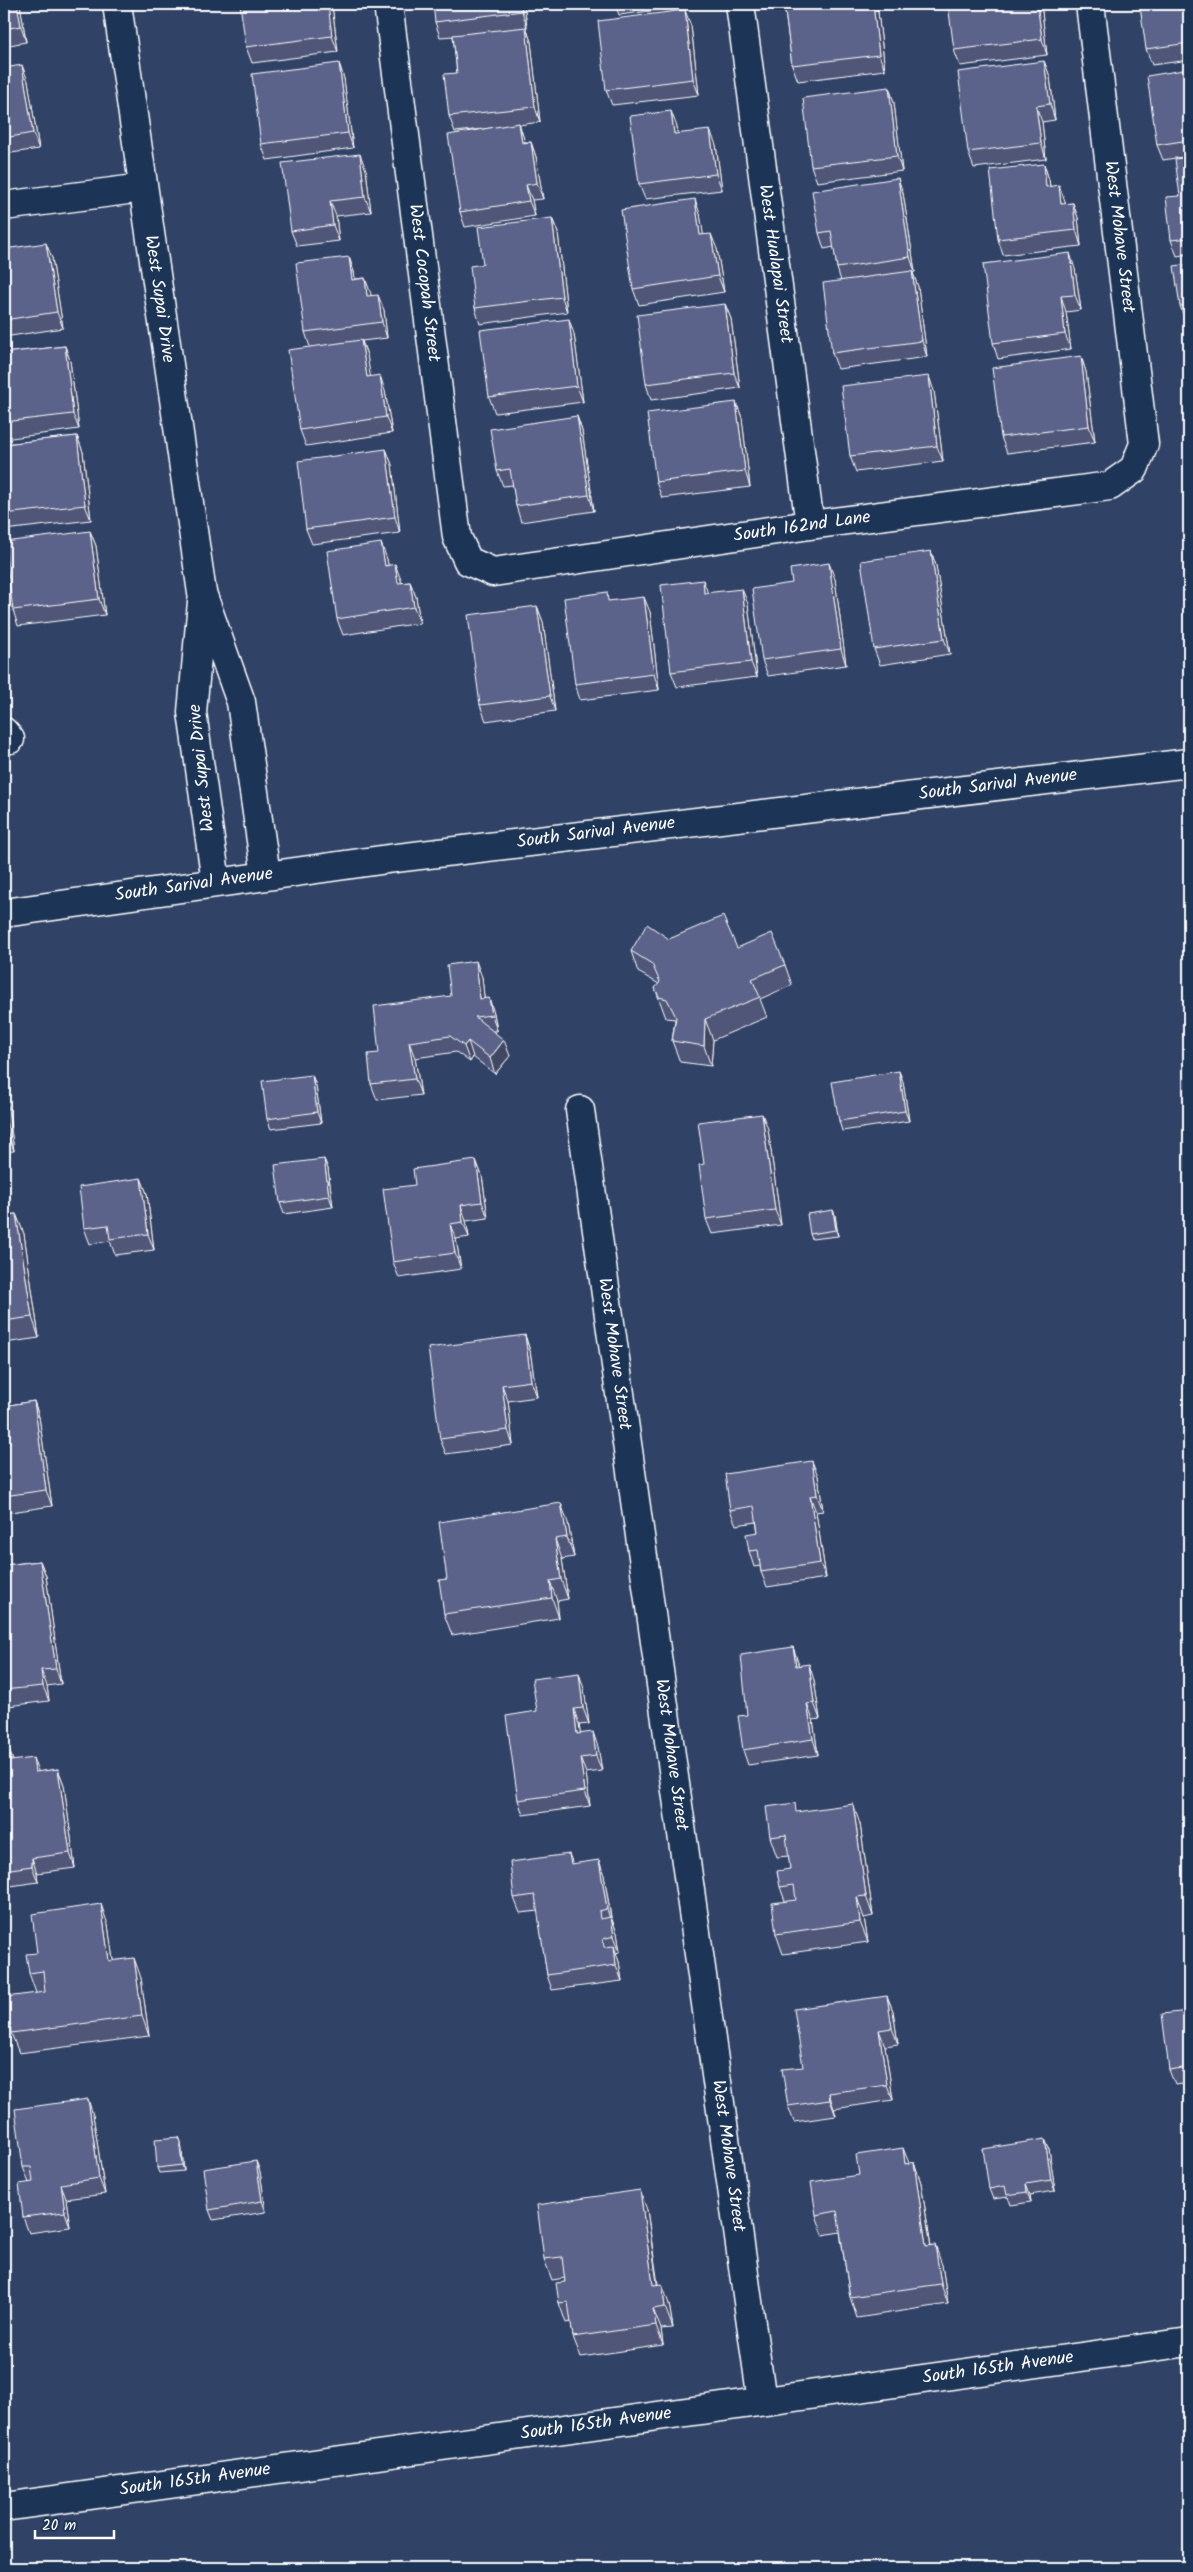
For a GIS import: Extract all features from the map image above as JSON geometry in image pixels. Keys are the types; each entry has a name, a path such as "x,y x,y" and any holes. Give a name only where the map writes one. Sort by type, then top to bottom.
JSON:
{"street":[{"name":"West Supai Drive","path":"117,4 202,593 240,702 266,875"},
{"name":"West Cocopah Street","path":"388,4 457,537 468,560"},
{"name":"West Hualapai Street","path":"740,4 810,525"},
{"name":"West Mohave Street","path":"1090,4 1144,444 1134,469"},
{"path":"4,206 143,188"},
{"name":"South 162nd Lane","path":"468,560 494,572 810,525 1110,486 1134,469"},
{"name":"West Supai Drive","path":"202,593 192,712 216,882"},
{"name":"South Sarival Avenue","path":"4,913 266,875 677,823 1189,763"},
{"name":"West Mohave Street","path":"580,1110 762,2401"},
{"name":"South 165th Avenue","path":"4,2507 1189,2342"}],"building":[{"path":"4,4 17,4 21,26 4,29"},
{"path":"240,4 328,4 332,36 246,47"},
{"path":"433,4 521,4 522,11 435,22"},
{"path":"784,4 873,4 879,55 792,65"},
{"path":"948,4 1037,4 1042,39 954,50"},
{"path":"1189,4 1189,43 1146,49 1140,6"},
{"path":"685,10 693,79 606,90 598,21"},
{"path":"526,27 535,107 449,116 444,74 457,73 453,35"},
{"path":"1044,61 1050,104 1036,106 1041,143 968,152 958,72"},
{"path":"339,63 348,133 261,144 252,74"},
{"path":"22,65 33,133 4,138 4,68"},
{"path":"1189,69 1189,140 1157,145 1147,76"},
{"path":"889,87 897,156 811,166 803,98"},
{"path":"671,111 674,134 710,130 716,174 639,184 630,116"},
{"path":"519,123 522,143 531,142 537,183 526,185 529,201 460,212 448,135"},
{"path":"360,154 365,197 330,201 333,225 291,231 282,163"},
{"path":"1189,157 1189,238 1171,240 1166,197 1180,196 1175,159"},
{"path":"1044,164 1046,187 1059,185 1061,204 1073,203 1076,230 998,239 990,170"},
{"path":"898,178 910,257 837,268 831,231 819,233 812,191"},
{"path":"695,199 700,235 711,234 718,276 633,289 621,210"},
{"path":"552,218 562,297 475,308 470,266 483,264 478,227"},
{"path":"46,243 57,312 4,320 4,249"},
{"path":"1070,253 1075,295 1061,296 1065,334 993,343 983,264"},
{"path":"349,257 352,280 365,278 367,296 378,295 382,322 305,332 296,263"},
{"path":"1189,264 1189,305 1180,306 1174,266"},
{"path":"912,271 922,341 832,353 823,283"},
{"path":"725,304 734,373 646,384 637,315"},
{"path":"569,319 577,386 489,397 480,330"},
{"path":"361,340 367,377 380,375 386,417 300,430 288,350"},
{"path":"65,346 73,414 4,422 4,353"},
{"path":"1081,356 1089,426 1001,437 992,368"},
{"path":"929,376 937,446 850,456 841,386"},
{"path":"736,402 745,471 656,482 647,413"},
{"path":"577,416 589,495 516,506 510,469 497,471 490,429"},
{"path":"77,436 85,505 4,514 4,444"},
{"path":"386,449 395,517 306,529 298,461"},
{"path":"90,531 99,599 13,610 4,542"},
{"path":"381,543 385,566 395,564 398,583 410,582 414,607 337,619 327,551"},
{"path":"931,551 944,639 874,649 861,561"},
{"path":"829,563 841,649 762,660 752,589 792,583 790,569"},
{"path":"703,580 704,593 742,589 751,662 671,672 661,585"},
{"path":"607,592 608,601 644,597 654,674 575,684 564,598"},
{"path":"537,606 550,696 480,705 468,615"},
{"path":"723,916 737,948 772,933 785,965 752,979 760,997 705,1019 704,1046 672,1041 676,1017 667,999 659,997 655,988 660,982 652,964 631,951 647,924 669,939"},
{"path":"476,961 480,999 489,998 492,1015 475,1017 504,1040 490,1058 468,1041 464,1046 450,1036 409,1042 415,1079 371,1084 368,1054 379,1053 374,1006 451,996 447,965"},
{"path":"899,1071 905,1111 839,1121 832,1082"},
{"path":"312,1075 317,1112 267,1119 262,1081"},
{"path":"4,1102 8,1135 4,1136"},
{"path":"762,1114 775,1210 706,1219 699,1165 704,1164 698,1122"},
{"path":"324,1159 329,1196 280,1203 275,1165"},
{"path":"476,1160 482,1202 461,1205 463,1222 450,1224 455,1253 393,1262 383,1189 415,1185 413,1169"},
{"path":"141,1178 148,1234 110,1239 108,1225 84,1228 79,1187"},
{"path":"833,1210 836,1230 810,1234 807,1214"},
{"path":"16,1214 32,1317 4,1321 4,1215"},
{"path":"525,1335 531,1381 502,1385 508,1430 440,1439 428,1348"},
{"path":"34,1401 46,1490 4,1496 4,1406"},
{"path":"812,1461 817,1495 810,1496 820,1563 761,1572 758,1550 749,1551 746,1534 758,1532 754,1506 730,1510 725,1474"},
{"path":"561,1503 567,1537 555,1539 561,1579 550,1581 552,1598 444,1614 439,1580 447,1579 439,1522"},
{"path":"40,1561 56,1669 41,1670 43,1686 4,1690 4,1565"},
{"path":"793,1647 796,1666 809,1664 814,1703 807,1704 813,1739 743,1750 738,1716 747,1715 741,1655"},
{"path":"579,1673 583,1708 574,1709 577,1734 593,1732 596,1756 580,1758 585,1791 518,1800 506,1716 537,1711 532,1679"},
{"path":"9,1750 11,1761 33,1758 35,1772 58,1769 70,1853 32,1858 32,1866 4,1870 4,1751"},
{"path":"795,1803 796,1812 853,1804 866,1896 857,1897 860,1922 776,1934 772,1903 796,1900 794,1885 780,1887 777,1871 790,1869 786,1835 770,1837 766,1807"},
{"path":"569,1854 571,1864 599,1860 607,1909 599,1911 600,1919 611,1917 614,1936 603,1939 604,1947 614,1946 616,1965 547,1975 535,1895 514,1898 510,1862"},
{"path":"101,1904 109,1961 134,1958 142,2016 11,2033 6,1997 45,1992 43,1971 29,1973 26,1954 37,1953 32,1914"},
{"path":"887,1996 892,2028 879,2030 887,2085 829,2093 830,2100 788,2106 782,2069 803,2067 794,2009"},
{"path":"1189,2011 1189,2067 1169,2070 1162,2014"},
{"path":"88,2099 99,2178 61,2184 65,2212 23,2217 19,2184 33,2182 31,2167 23,2167 15,2109"},
{"path":"179,2137 182,2165 157,2168 155,2139"},
{"path":"1045,2139 1051,2180 1026,2184 1027,2192 1007,2195 1005,2186 989,2189 983,2149"},
{"path":"903,2148 905,2164 914,2162 926,2246 935,2245 941,2284 850,2297 837,2211 816,2215 811,2182 859,2175 856,2155"},
{"path":"256,2161 262,2201 209,2210 203,2169"},
{"path":"640,2190 653,2285 662,2284 665,2307 653,2309 656,2325 573,2337 568,2302 559,2303 556,2283 565,2282 562,2257 544,2259 537,2205"}]}
